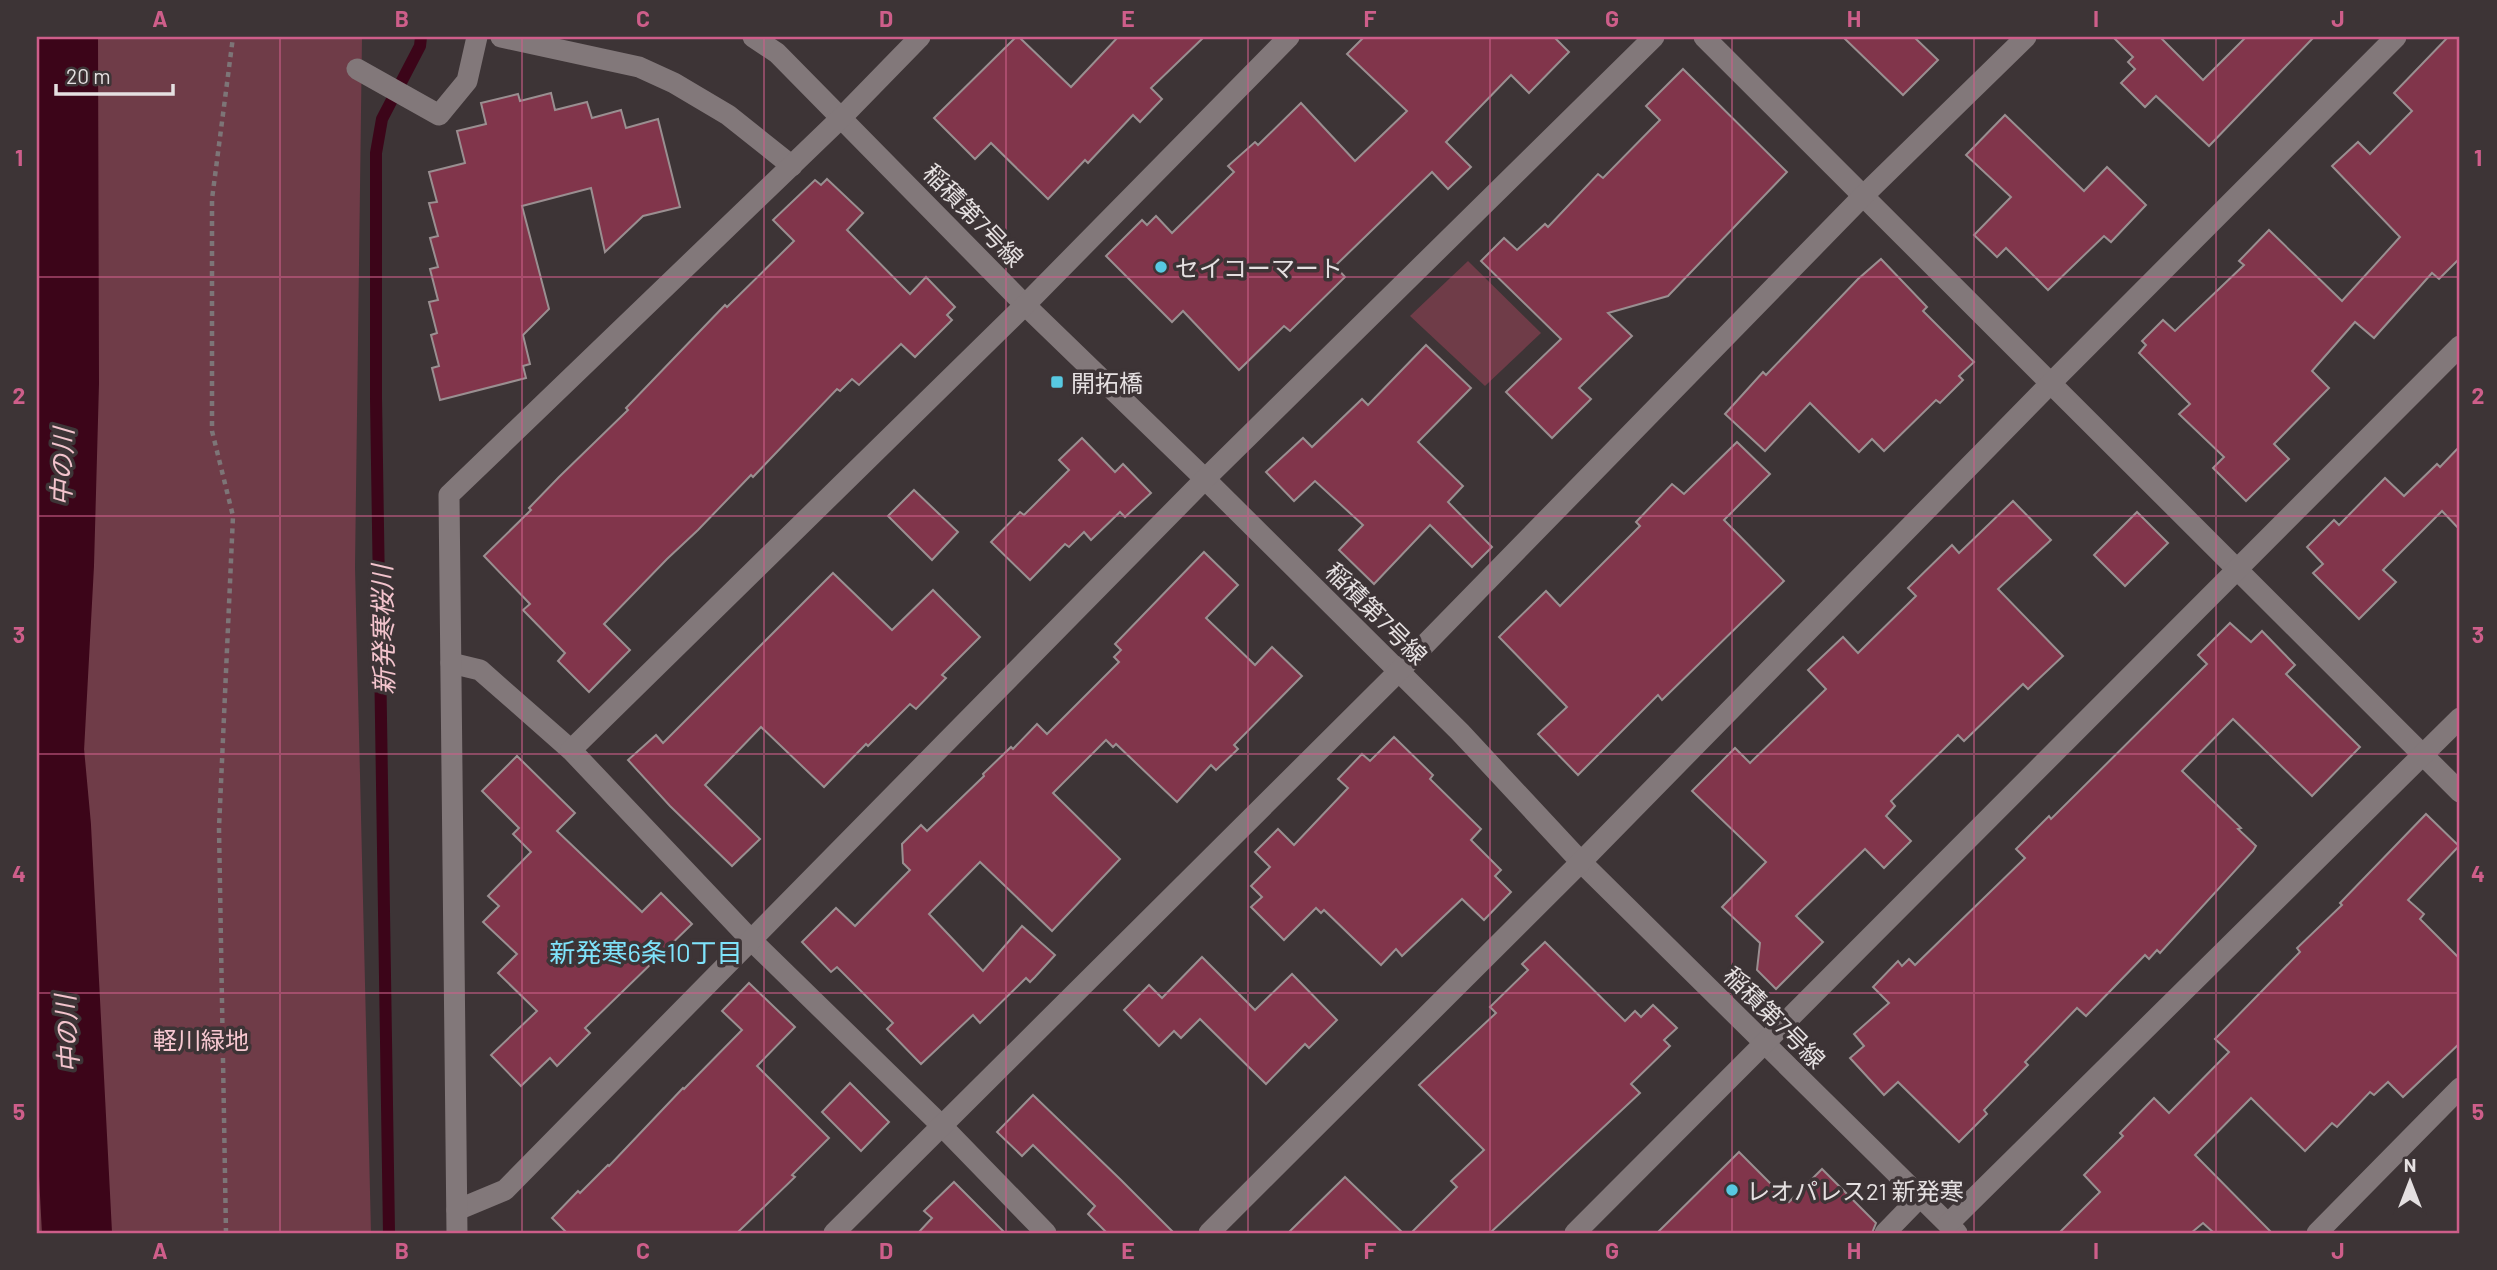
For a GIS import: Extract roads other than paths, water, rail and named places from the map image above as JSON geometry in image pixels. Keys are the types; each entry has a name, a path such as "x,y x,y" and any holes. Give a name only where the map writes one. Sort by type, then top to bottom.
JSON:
{"street":[{"path":"357,69 439,115 467,81 477,37"},
{"path":"501,37 639,67 674,83 728,115 792,166"},
{"name":"稲積第7号線","path":"753,37 777,53 842,117 1025,305 1205,478 1460,732 1581,862 1953,1229"},
{"path":"457,1233 449,495 792,166 920,37"},
{"path":"571,750 1025,305 1289,37"},
{"path":"457,1210 506,1189 1205,478 1654,37"},
{"path":"1704,37 2460,792"},
{"path":"834,1233 1399,671 1863,196 2026,37"},
{"path":"1209,1233 1581,862 2051,383 2396,37"},
{"path":"1575,1233 2460,346"},
{"path":"451,663 480,670 571,750 751,940 942,1126 1046,1233"},
{"path":"1953,1229 2460,718"},
{"path":"2317,1233 2460,1087"},
{"path":"1885,1233 1920,1197"}],"waterway":[{"name":"中の川","path":"63,37 64,383 59,565 49,750 56,826 77,1233"},
{"name":"新発寒桜川","path":"389,1233 376,398 376,153 382,119 420,46 421,37"}],"place":[{"name":"セイコーマート","path":"1161,267"},
{"name":"開拓橋","path":"1057,382"},
{"name":"レオパレス21 新発寒","path":"1732,1190"}],"district":[{"name":"新発寒6条10丁目","path":"646,951"}],"park label":[{"name":"軽川緑地","path":"201,1039"}]}
